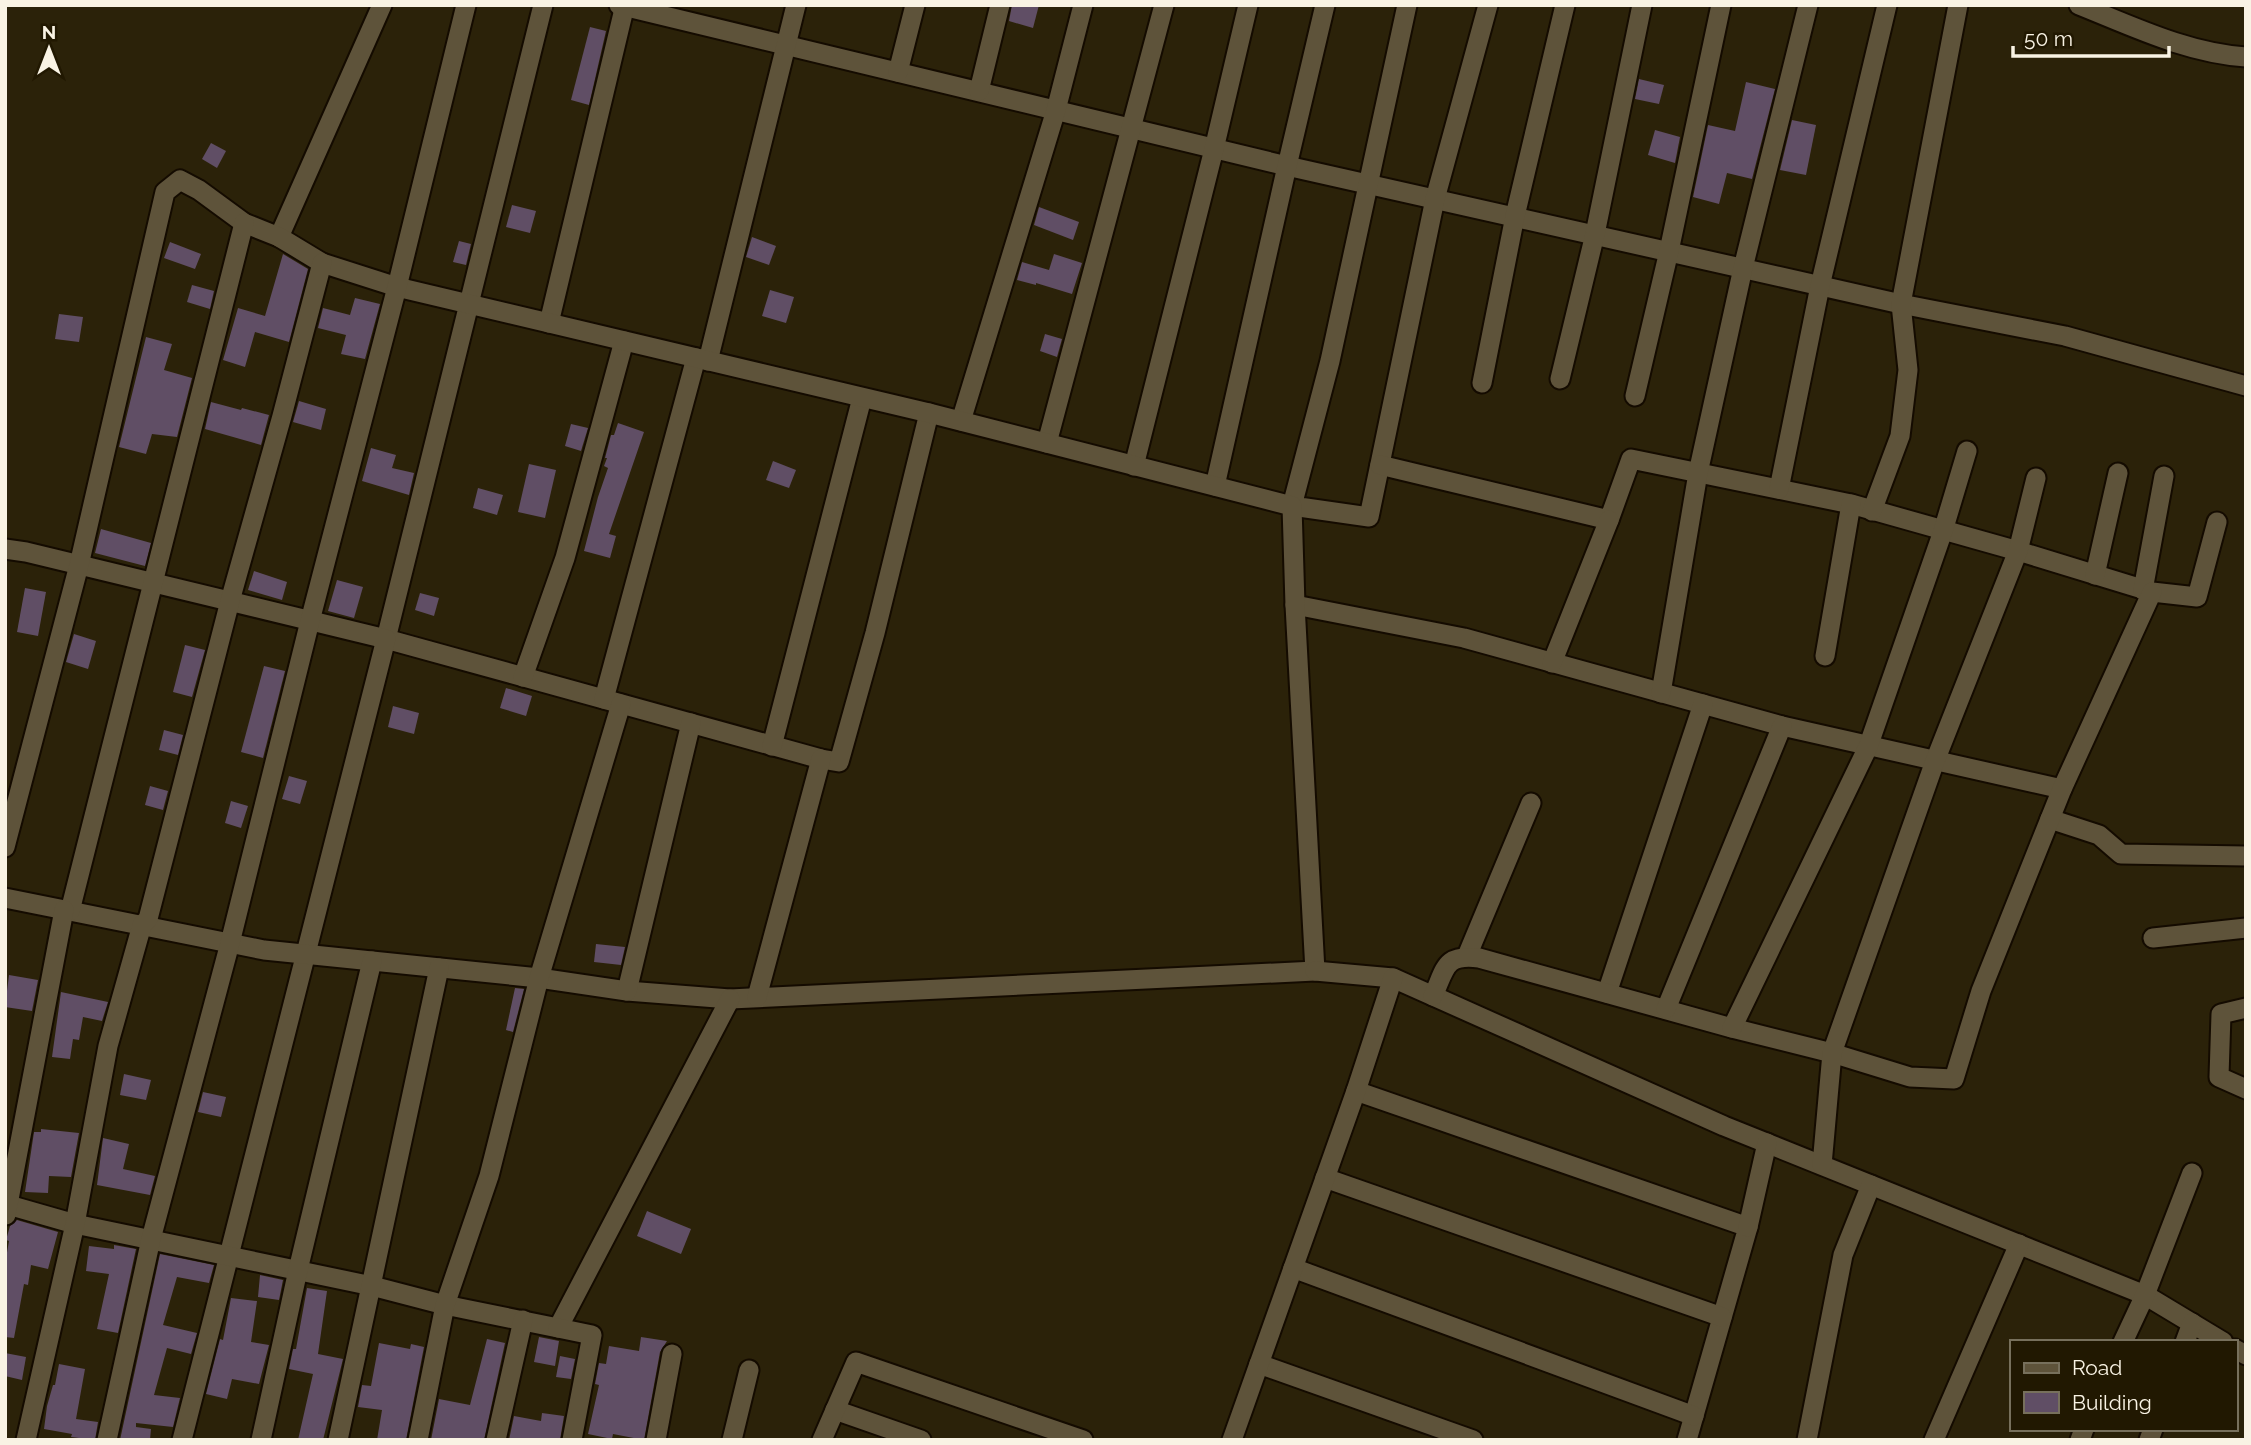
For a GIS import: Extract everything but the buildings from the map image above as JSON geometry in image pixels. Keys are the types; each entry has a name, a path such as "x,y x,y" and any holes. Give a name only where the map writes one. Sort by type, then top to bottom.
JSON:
{"street":[{"path":"279,237 382,5"},
{"path":"107,1440 151,1240 230,943 466,5"},
{"path":"183,1440 386,639 542,5"},
{"path":"418,1440 446,1305 489,1176 702,360 788,45 796,5"},
{"path":"898,72 915,5"},
{"path":"979,91 1000,5"},
{"path":"961,421 1056,110 1083,5"},
{"path":"1047,443 1164,5"},
{"path":"1134,466 1248,5"},
{"path":"1215,486 1325,5"},
{"path":"1315,971 1292,506 1330,361 1407,5"},
{"path":"5,847 79,565 164,192 180,180 199,190 244,223 279,237 322,263 397,287 929,413 1292,506 1369,517 1435,199 1488,5"},
{"path":"1482,383 1515,216 1565,5"},
{"path":"1560,379 1595,234 1642,5"},
{"path":"1635,396 1721,5"},
{"path":"1661,693 1698,473 1743,268 1808,5"},
{"path":"1779,489 1820,286 1887,5"},
{"path":"1872,511 1900,436 1908,370 1900,304 1958,5"},
{"path":"2079,5 2181,45 2218,55 2246,57"},
{"path":"549,324 623,6 1287,166 1900,304 2065,336 2246,386"},
{"path":"244,223 67,911 6,1208 593,1335 572,1440"},
{"path":"26,1440 75,1224 108,1046 142,925 148,919 230,601 322,263"},
{"path":"523,677 565,558 624,341"},
{"path":"772,746 862,398"},
{"path":"5,549 386,639 772,746 839,762 875,634 929,413"},
{"path":"1732,1028 1868,747 1944,531 1967,451"},
{"path":"1552,663 1631,459 1851,504 2147,591 2197,597 2217,522"},
{"path":"1380,465 1609,520"},
{"path":"2095,575 2118,473"},
{"path":"1433,996 1448,963 1456,957 1467,956 1832,1053 1910,1077 1954,1079 1981,991 2062,789 2147,591 2164,476"},
{"path":"1822,1165 1832,1053 1936,761 2018,551 2036,478"},
{"path":"1825,656 1851,504"},
{"path":"1295,605 1464,638 1782,726 2062,789"},
{"path":"1607,993 1703,704"},
{"path":"627,991 691,723"},
{"path":"1665,1009 1782,726"},
{"path":"757,997 821,759"},
{"path":"1467,956 1531,803"},
{"path":"2050,819 2099,835 2121,854 2246,856"},
{"path":"5,898 264,950 539,978 627,991 730,999 1315,971 1393,978 1767,1143 2144,1295 2189,1332 2216,1340"},
{"path":"2153,938 2246,928"},
{"path":"261,1440 298,1270 372,961"},
{"path":"338,1440 439,968"},
{"path":"1232,1440 1356,1091 1393,978"},
{"path":"558,1328 730,999"},
{"path":"2246,1008 2221,1014 2219,1077 2246,1089"},
{"path":"1356,1091 1748,1227"},
{"path":"1687,1440 1748,1227 1767,1143"},
{"path":"2124,1340 2192,1173"},
{"path":"1325,1178 1722,1317"},
{"path":"1807,1440 1843,1255 1871,1185"},
{"path":"1934,1440 2019,1244"},
{"path":"1293,1268 1694,1416"},
{"path":"496,1440 523,1320"},
{"path":"656,1440 672,1354"},
{"path":"822,1440 856,1362 1083,1440"},
{"path":"1259,1364 1473,1440"},
{"path":"732,1440 749,1370"},
{"path":"835,1410 921,1440"}]}
